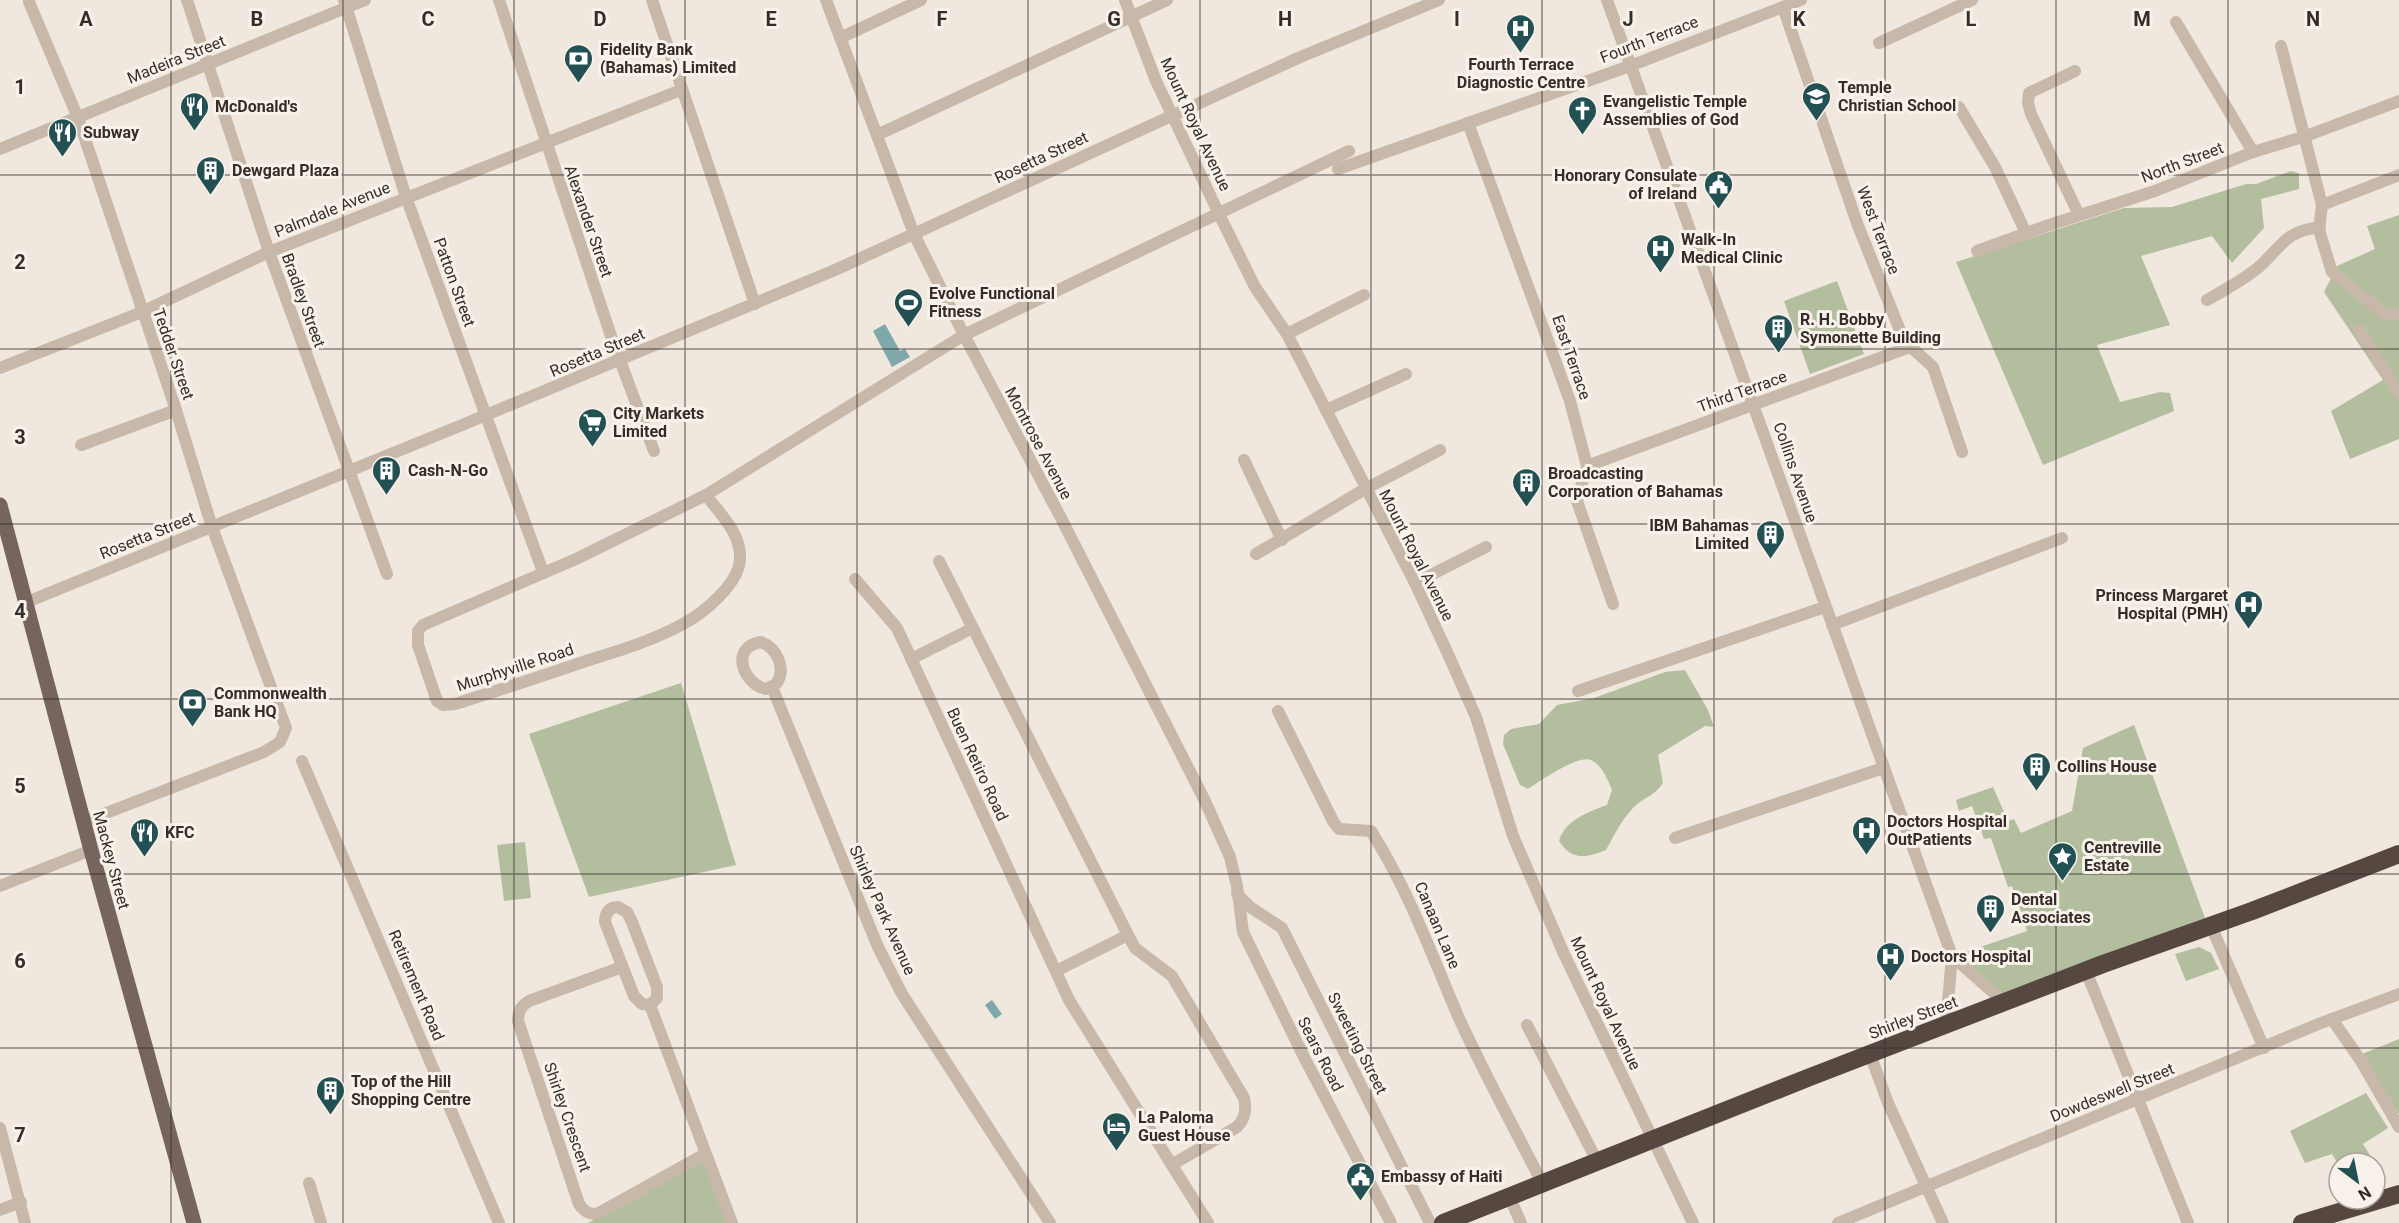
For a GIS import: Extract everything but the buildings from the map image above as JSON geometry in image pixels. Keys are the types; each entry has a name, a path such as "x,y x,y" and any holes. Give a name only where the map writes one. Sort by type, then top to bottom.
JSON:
{"highway":[{"name":"Shirley Street","path":"1443,1223 1652,1138 2004,1002 2399,854"},
{"path":"2302,1223 2399,1194"}],"main road":[{"name":"Mackey Street","path":"0,505 5,545 27,602 83,822 194,1223"}],"street":[{"name":"Bradley Street","path":"187,0 269,252 387,574"},
{"name":"Madeira Street","path":"0,149 346,4 365,0"},
{"name":"Alexander Street","path":"499,0 545,143 654,452"},
{"path":"652,0 755,303"},
{"name":"Montrose Avenue","path":"826,0 914,234 1205,801 1230,857 1237,894"},
{"path":"840,38 921,0"},
{"name":"Mount Royal Avenue","path":"1125,0 1156,81 1255,287 1287,334 1414,583 1476,717 1513,836 1564,954 1693,1223"},
{"path":"877,135 1167,0"},
{"name":"Rosetta Street","path":"27,602 755,303 914,234 1298,58 1424,3 1439,0"},
{"name":"Collins Avenue","path":"1607,0 1952,956 1946,1025"},
{"name":"Fourth Terrace","path":"1338,169 1630,66 1801,0"},
{"path":"1879,43 1972,0"},
{"name":"Tedder Street","path":"29,2 78,118 177,411 213,527 284,718 285,734 280,742 264,752 83,822"},
{"name":"Patton Street","path":"346,4 406,197 543,572"},
{"name":"West Terrace","path":"1783,7 1857,222 1907,348"},
{"path":"2176,21 2253,152"},
{"path":"2281,46 2322,205 2320,227 2332,272 2385,314 2399,314"},
{"path":"2075,71 2029,93 2027,97 2031,114 2079,215"},
{"name":"Palmdale Avenue","path":"0,368 142,312 269,252 681,90"},
{"name":"North Street","path":"1977,251 2079,215 2155,192 2253,152 2306,136 2399,101"},
{"path":"1959,107 1995,167 2026,233"},
{"name":"East Terrace","path":"1468,123 1551,344 1570,401 1587,466"},
{"path":"1219,214 1349,152"},
{"path":"2322,205 2399,175"},
{"name":"Murphyville Road","path":"706,495 735,534 740,546 741,561 719,597 705,610 683,624 647,641 455,705 443,705 437,701 418,645 418,631 423,625 576,558 706,495 964,335 1219,214"},
{"path":"2208,300 2249,275 2284,240 2302,230 2320,227"},
{"path":"1287,334 1364,295"},
{"path":"2358,330 2399,393"},
{"path":"1907,348 1912,348 1933,367 1962,452"},
{"name":"Third Terrace","path":"1587,466 1907,348"},
{"path":"1326,410 1406,374"},
{"path":"81,445 177,411"},
{"path":"1256,554 1365,489 1440,450"},
{"path":"1244,460 1282,540"},
{"path":"1587,466 1576,501 1613,604"},
{"path":"1832,625 2062,538"},
{"path":"1414,583 1486,547"},
{"path":"939,561 1135,948 1172,976 1244,1098 1246,1108 1241,1123 1237,1127 1173,1164"},
{"name":"Buen Retiro Road","path":"855,579 897,628 1069,1000 1209,1223"},
{"path":"1578,691 1825,607"},
{"path":"911,659 973,628"},
{"name":"Shirley Park Avenue","path":"772,687 878,947 902,994 1050,1223"},
{"name":"Canaan Lane","path":"1278,711 1334,823 1339,829 1371,831 1399,877 1459,1018 1542,1183"},
{"name":"Retirement Road","path":"302,760 500,1223"},
{"path":"1675,838 1883,768"},
{"path":"0,886 91,850"},
{"name":"Sears Road","path":"1237,894 1243,932 1304,1058 1390,1223"},
{"name":"Sweeting Street","path":"1237,894 1250,907 1282,927 1430,1223"},
{"path":"615,907 627,912 657,987 657,998 650,1005 637,1001 605,922 607,912 615,907"},
{"path":"2211,926 2264,1048"},
{"path":"1056,971 1128,935"},
{"name":"Collins Avenue","path":"1952,956 2004,1002"},
{"name":"Shirley Crescent","path":"622,967 529,1001 524,1004 518,1014 518,1021 579,1204 590,1214 597,1214 705,1154"},
{"path":"2086,971 2188,1223"},
{"name":"Dowdeswell Street","path":"1838,1223 2332,1019 2399,994"},
{"path":"650,1005 732,1223"},
{"path":"2332,1019 2361,1061 2399,1127"},
{"path":"1527,1025 1597,1161"},
{"path":"1870,1054 1888,1102 1943,1223"},
{"path":"0,1128 25,1223"},
{"path":"309,1183 321,1223"},
{"path":"1509,1196 1521,1223"},
{"path":"0,1210 21,1202"}],"green space":[{"path":"2291,171 2299,173 2299,189 2261,199 2264,228 2232,263 2212,236 2141,256 2170,325 2097,345 2120,402 2160,392 2170,393 2174,411 2043,465 1956,262 2124,208 2172,207 2246,184 2256,184"},
{"path":"2399,215 2399,439 2350,459 2331,411 2383,380 2324,292 2337,266 2375,249 2367,226"},
{"path":"1837,281 1864,354 1810,374 1784,301"},
{"path":"1685,670 1708,710 1714,727 1705,726 1658,755 1663,783 1654,793 1632,809 1606,850 1586,856 1569,852 1559,841 1566,828 1578,818 1607,805 1612,790 1604,773 1595,762 1585,759 1559,770 1528,789 1520,785 1503,744 1504,735 1511,729 1539,724 1557,705 1594,698 1665,672"},
{"path":"681,683 736,865 589,897 529,734"},
{"path":"2134,725 2205,918 2004,997 1960,954 2027,931 2012,886 2008,887 1991,838 1984,839 1972,806 1959,811 1956,800 1993,787 2008,821 2014,819 2021,833 2072,811 2083,748"},
{"path":"525,842 531,898 504,901 497,845"},
{"path":"2199,947 2211,953 2219,969 2186,981 2175,954"},
{"path":"2399,1039 2399,1113 2398,1113 2362,1054"},
{"path":"2366,1093 2388,1128 2363,1144 2367,1151 2327,1151 2327,1156 2305,1163 2290,1131"},
{"path":"703,1159 727,1223 588,1223"}],"water":[{"path":"885,324 900,351 905,349 910,357 892,367 873,331"},
{"path":"992,1000 1002,1014 995,1019 985,1005"}],"place":[{"name":"Fourth Terrace Diagnostic Centre","path":"1521,54"},
{"name":"Fidelity Bank (Bahamas) Limited","path":"579,84"},
{"name":"Temple Christian School","path":"1817,122"},
{"name":"McDonald's","path":"194,132"},
{"name":"Evangelistic Temple Assemblies of God","path":"1582,136"},
{"name":"Subway","path":"62,158"},
{"name":"Dewgard Plaza","path":"211,196"},
{"name":"Honorary Consulate of Ireland","path":"1718,210"},
{"name":"Walk-In Medical Clinic","path":"1660,274"},
{"name":"Evolve Functional Fitness","path":"908,328"},
{"name":"R. H. Bobby Symonette Building","path":"1779,354"},
{"name":"City Markets Limited","path":"592,448"},
{"name":"Cash-N-Go","path":"387,496"},
{"name":"Broadcasting Corporation of Bahamas","path":"1527,508"},
{"name":"IBM Bahamas Limited","path":"1770,560"},
{"name":"Princess Margaret Hospital (PMH)","path":"2249,630"},
{"name":"Commonwealth Bank HQ","path":"193,728"},
{"name":"Collins House","path":"2036,792"},
{"name":"Doctors Hospital OutPatients","path":"1866,856"},
{"name":"KFC","path":"144,858"},
{"name":"Centreville Estate","path":"2063,882"},
{"name":"Dental Associates","path":"1990,934"},
{"name":"Doctors Hospital","path":"1890,982"},
{"name":"Top of the Hill Shopping Centre","path":"330,1116"},
{"name":"La Paloma Guest House","path":"1117,1152"},
{"name":"Embassy of Haiti","path":"1360,1202"}]}
